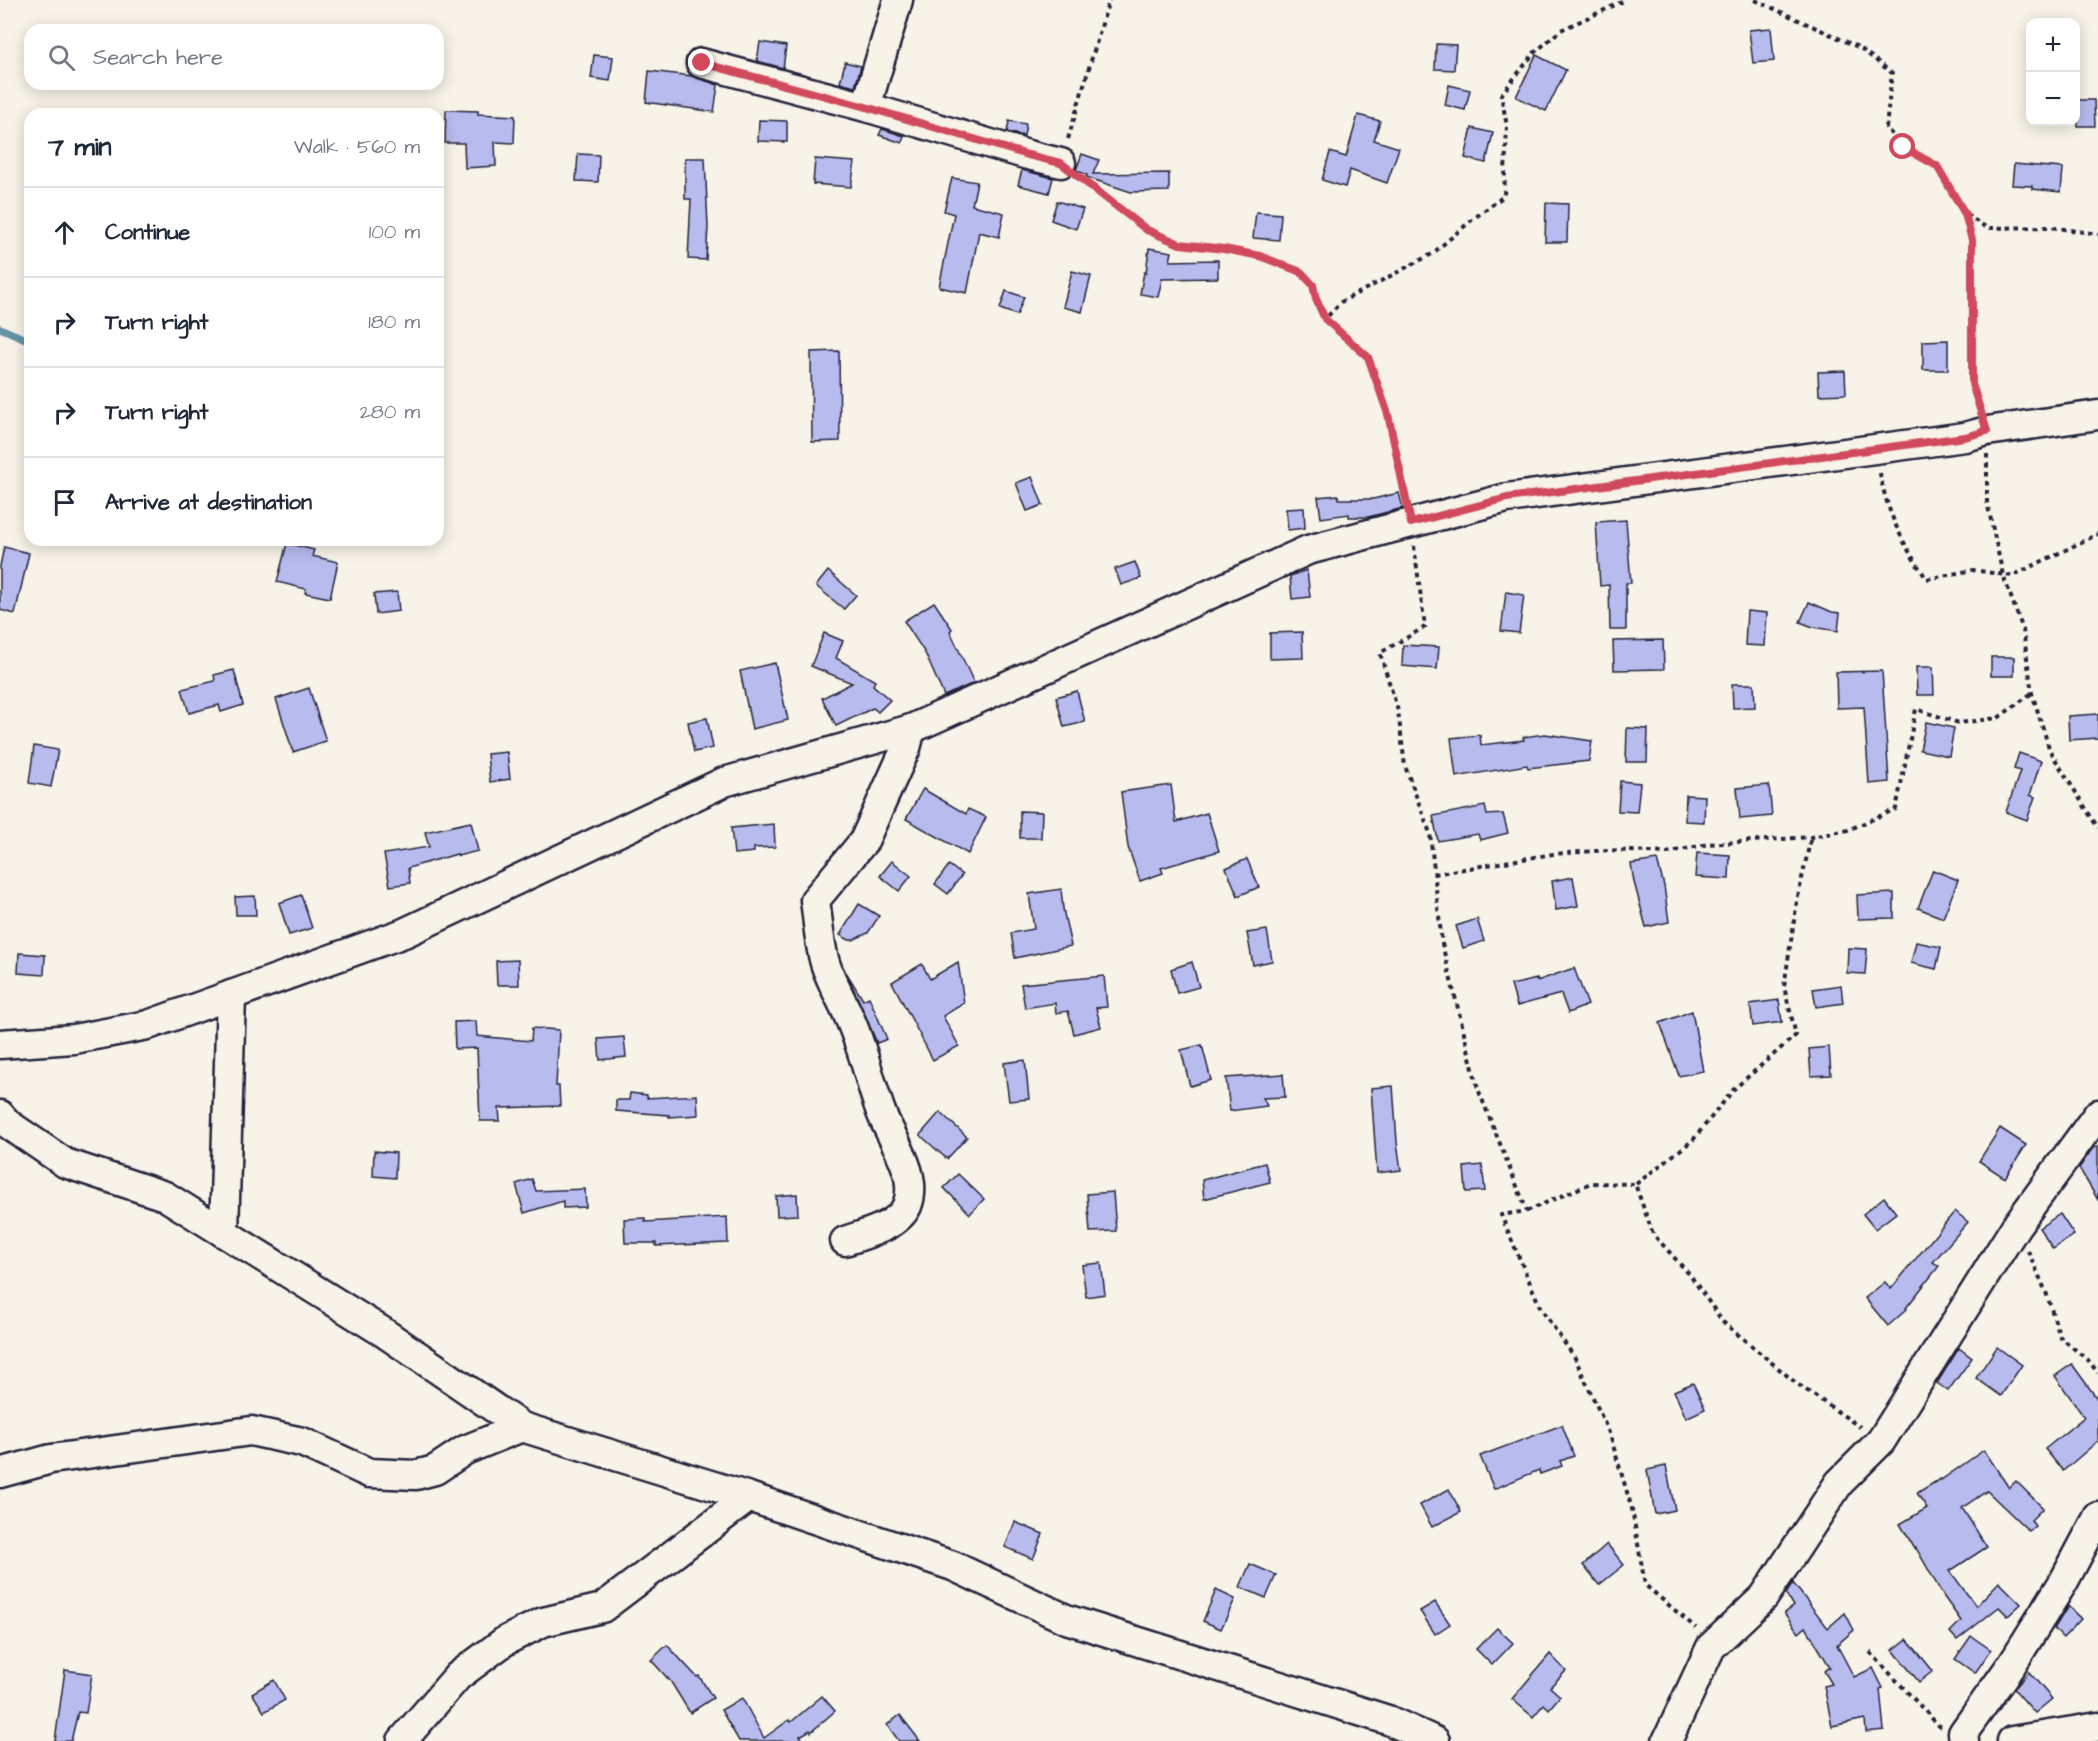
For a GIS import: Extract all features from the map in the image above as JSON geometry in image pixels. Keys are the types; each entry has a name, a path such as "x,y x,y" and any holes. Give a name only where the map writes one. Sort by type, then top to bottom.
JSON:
{"street":[{"path":"866,107 898,0"},
{"path":"702,63 1061,163"},
{"path":"0,1044 74,1039 148,1025 404,933 724,782 911,729 1308,550 1507,498 1965,437 1987,431 2098,415"},
{"path":"845,1241 882,1227 899,1216 907,1205 909,1186 907,1167 881,1112 849,1016 837,995 825,961 815,900 864,841 906,748 911,729"},
{"path":"224,1233 231,995"},
{"path":"1667,1741 1711,1647 1764,1597 1839,1483 1881,1441 2016,1226 2098,1114"},
{"path":"0,1115 8,1124 65,1163 165,1196 383,1332 522,1427 749,1497 953,1566 1066,1619 1388,1720 1436,1741"},
{"path":"0,1473 51,1459 251,1431 302,1443 369,1473 416,1475 435,1470 465,1450 522,1427"},
{"path":"402,1741 458,1676 505,1641 543,1622 602,1608 749,1497"},
{"path":"1963,1737 2012,1665 2058,1591 2098,1517"},
{"path":"2012,1741 2098,1727"}],"path":[{"path":"1109,0 1061,163 1147,230 1180,244 1260,256 1301,272 1313,285 1316,299 1325,319 1368,357 1388,414 1411,523 1425,627 1380,653 1398,711 1405,766 1430,833 1442,944 1478,1089 1527,1211"},
{"path":"1325,319 1341,302 1432,254 1504,196 1507,126 1501,95 1534,53 1561,30 1626,0"},
{"path":"1755,0 1860,48 1892,73 1886,128 1903,147 1937,166 1965,214 1972,240 1972,384 1987,431 1987,502 2003,575 2024,630 2032,693 2050,751 2098,828"},
{"path":"1965,214 1987,228 2050,227 2098,234"},
{"path":"1876,449 1881,482 1890,509 1911,558 1927,579 1973,570 2012,576 2098,534"},
{"path":"1434,874 1553,854 1609,850 1667,853 1708,844 1811,837 1848,830 1896,809 1916,709 1959,723 1998,718 2032,693"},
{"path":"1711,1647 1694,1626 1645,1585 1632,1509 1610,1435 1575,1358 1541,1309 1501,1215 1527,1211 1591,1184 1635,1184 1693,1140 1734,1089 1796,1035 1784,987 1797,901 1811,837"},
{"path":"1635,1184 1653,1234 1690,1275 1723,1322 1796,1383 1881,1441"},
{"path":"2016,1226 2046,1292 2060,1337 2089,1361 2098,1373"},
{"path":"1870,1652 1939,1726 1963,1737"}],"building":[{"path":"1771,28 1774,61 1753,63 1749,30"},
{"path":"760,42 786,46 783,68 757,61"},
{"path":"1436,44 1456,45 1454,70 1435,69"},
{"path":"594,55 613,57 610,81 591,78"},
{"path":"1536,55 1566,70 1546,111 1516,97"},
{"path":"845,62 861,66 855,87 840,83"},
{"path":"649,71 692,76 718,85 714,112 646,102"},
{"path":"1449,85 1470,90 1465,110 1445,105"},
{"path":"2080,100 2094,100 2095,126 2080,126"},
{"path":"446,110 515,116 514,143 495,142 496,166 465,168 464,143 445,143"},
{"path":"1358,115 1380,121 1374,140 1399,148 1387,183 1350,170 1345,187 1322,180 1330,152 1346,157"},
{"path":"759,120 787,121 787,142 758,141"},
{"path":"1009,121 1026,124 1024,136 1007,132"},
{"path":"1472,128 1493,133 1486,163 1465,158"},
{"path":"882,129 904,136 902,143 879,135"},
{"path":"578,154 599,155 598,182 576,181"},
{"path":"1082,154 1099,160 1093,174 1169,173 1169,191 1131,192 1086,177 1087,175 1076,170"},
{"path":"685,158 705,158 708,227 706,260 688,259 691,199 685,199"},
{"path":"815,159 855,162 851,187 813,184"},
{"path":"2014,164 2063,168 2061,192 2032,189 2032,186 2012,185"},
{"path":"1022,170 1053,178 1049,193 1018,185"},
{"path":"952,178 977,182 972,205 1004,213 999,237 979,232 967,293 939,287 954,214 944,211"},
{"path":"1057,201 1083,209 1076,229 1051,220"},
{"path":"1546,203 1568,204 1567,242 1545,242"},
{"path":"1256,212 1281,214 1279,240 1253,238"},
{"path":"1149,248 1172,252 1170,261 1218,260 1218,278 1162,279 1158,297 1140,294 1144,272 1146,273"},
{"path":"1072,271 1091,276 1082,312 1063,307"},
{"path":"1006,291 1024,297 1017,315 1000,309"},
{"path":"1948,340 1948,370 1923,370 1923,341"},
{"path":"839,351 840,441 812,442 811,352"},
{"path":"1845,371 1846,394 1819,395 1818,372"},
{"path":"1032,477 1043,505 1027,511 1016,483"},
{"path":"1399,493 1403,508 1368,517 1349,517 1349,514 1321,518 1318,497 1338,495 1339,499 1373,499"},
{"path":"1304,508 1305,528 1288,530 1286,509"},
{"path":"1626,520 1631,583 1626,583 1626,630 1610,630 1609,585 1600,586 1596,522"},
{"path":"286,546 314,550 312,556 338,562 330,598 305,593 306,589 277,582"},
{"path":"4,547 29,553 15,614 0,610 0,566"},
{"path":"1135,562 1141,578 1121,585 1115,569"},
{"path":"1307,570 1310,597 1292,599 1290,576"},
{"path":"828,571 856,595 844,609 816,586"},
{"path":"397,592 399,611 376,614 374,594"},
{"path":"1506,592 1524,595 1519,633 1501,631"},
{"path":"934,602 952,629 950,631 974,683 944,696 925,653 904,621"},
{"path":"1809,602 1840,613 1838,631 1813,627 1800,622"},
{"path":"1747,611 1767,613 1765,646 1745,645"},
{"path":"1302,632 1303,658 1270,659 1270,633"},
{"path":"824,633 843,641 836,658 875,681 873,685 890,700 878,712 873,708 836,726 822,698 852,683 811,666"},
{"path":"1663,640 1664,669 1614,670 1613,641"},
{"path":"1403,645 1439,647 1437,669 1402,666"},
{"path":"1991,657 2014,657 2014,676 1991,676"},
{"path":"775,663 788,720 752,729 740,671"},
{"path":"1916,667 1933,667 1934,695 1917,695"},
{"path":"234,670 243,705 221,712 219,705 189,713 182,689 215,681 214,675"},
{"path":"1882,671 1889,782 1869,784 1864,707 1837,708 1836,672"},
{"path":"1732,684 1754,684 1755,707 1733,708"},
{"path":"309,688 326,741 293,752 276,699"},
{"path":"1077,691 1085,722 1064,727 1056,697"},
{"path":"2098,714 2098,738 2069,740 2068,716"},
{"path":"707,718 713,748 694,752 688,722"},
{"path":"1926,722 1954,728 1949,756 1920,750"},
{"path":"1627,728 1648,729 1647,762 1626,762"},
{"path":"1545,734 1592,741 1589,761 1528,768 1527,765 1456,777 1451,738 1480,735 1481,745 1524,740 1523,737"},
{"path":"34,746 58,750 51,787 29,783"},
{"path":"507,752 510,779 490,782 487,754"},
{"path":"2019,753 2041,761 2030,795 2035,797 2027,820 2006,812 2020,771 2014,769"},
{"path":"1620,781 1640,783 1637,812 1618,811"},
{"path":"1171,785 1176,822 1207,813 1219,851 1161,868 1163,873 1140,881 1128,847 1121,792"},
{"path":"1769,785 1772,816 1740,819 1737,788"},
{"path":"923,789 966,814 968,809 986,817 968,854 906,819"},
{"path":"1686,795 1705,796 1704,822 1685,821"},
{"path":"1485,806 1487,815 1503,814 1508,833 1480,840 1478,834 1438,841 1433,816"},
{"path":"1020,811 1042,812 1041,838 1020,838"},
{"path":"471,822 478,851 458,856 457,854 408,868 410,883 390,886 384,854 429,847 425,832"},
{"path":"774,824 775,847 754,848 754,852 734,854 731,828"},
{"path":"1697,853 1730,855 1729,879 1695,877"},
{"path":"1247,859 1259,887 1238,896 1226,868"},
{"path":"1657,860 1664,886 1669,922 1646,927 1631,864"},
{"path":"892,861 911,876 899,891 880,876"},
{"path":"949,865 962,875 948,894 935,884"},
{"path":"1933,870 1958,880 1943,918 1918,908"},
{"path":"1573,877 1578,906 1556,910 1552,881"},
{"path":"1061,889 1071,946 1015,958 1011,933 1034,929 1029,894"},
{"path":"1894,893 1894,918 1858,919 1857,895"},
{"path":"301,895 312,928 289,935 279,903"},
{"path":"255,896 256,915 236,915 235,897"},
{"path":"859,904 879,916 868,933 849,940 840,935"},
{"path":"1477,919 1484,941 1463,948 1456,926"},
{"path":"1267,930 1272,961 1253,965 1247,933"},
{"path":"1916,942 1941,947 1936,969 1911,963"},
{"path":"1848,948 1867,949 1865,974 1847,973"},
{"path":"19,953 45,955 44,975 18,973"},
{"path":"518,960 519,985 497,985 496,961"},
{"path":"958,962 964,1003 943,1016 959,1046 933,1060 892,982 922,964 930,979"},
{"path":"1192,962 1199,987 1177,993 1171,969"},
{"path":"1574,968 1588,1005 1568,1013 1561,994 1517,1006 1511,985 1537,979 1537,981"},
{"path":"846,972 863,1000 869,997 887,1039 877,1043"},
{"path":"1104,976 1107,1007 1096,1008 1101,1027 1074,1034 1068,1011 1056,1013 1055,1003 1025,1008 1021,984"},
{"path":"1841,985 1843,1003 1816,1007 1813,989"},
{"path":"1779,1000 1782,1022 1753,1026 1750,1004"},
{"path":"1692,1011 1703,1071 1679,1076 1660,1023"},
{"path":"476,1021 477,1036 531,1041 532,1028 559,1030 556,1086 559,1086 560,1106 499,1108 500,1121 480,1121 477,1048 455,1049 454,1022"},
{"path":"624,1037 626,1057 600,1060 598,1039"},
{"path":"1202,1045 1211,1080 1190,1086 1181,1050"},
{"path":"1829,1047 1831,1075 1811,1076 1809,1049"},
{"path":"1025,1060 1029,1099 1009,1101 1004,1063"},
{"path":"1283,1074 1285,1097 1263,1098 1267,1106 1230,1111 1226,1078"},
{"path":"1393,1086 1401,1170 1377,1173 1371,1088"},
{"path":"630,1093 647,1095 647,1098 697,1095 698,1115 669,1117 669,1115 616,1111 616,1100 629,1100"},
{"path":"940,1112 967,1137 947,1159 920,1135"},
{"path":"2000,1128 2026,1145 2005,1178 1979,1161"},
{"path":"2098,1146 2098,1200 2079,1168 2092,1149"},
{"path":"374,1151 396,1153 395,1178 373,1176"},
{"path":"1265,1163 1270,1182 1204,1199 1202,1180"},
{"path":"1482,1165 1485,1191 1466,1192 1464,1167"},
{"path":"958,1174 984,1199 970,1214 944,1188"},
{"path":"532,1179 536,1191 585,1189 586,1207 563,1208 563,1201 524,1213 516,1184"},
{"path":"1113,1192 1116,1231 1090,1232 1087,1194"},
{"path":"797,1194 798,1215 777,1216 776,1196"},
{"path":"1884,1197 1896,1213 1875,1229 1863,1214"},
{"path":"1955,1211 1968,1222 1933,1262 1939,1266 1907,1309 1888,1326 1865,1298 1885,1282 1891,1289"},
{"path":"2060,1214 2074,1235 2053,1249 2039,1228"},
{"path":"727,1217 728,1243 656,1246 656,1243 625,1243 624,1219 645,1218 645,1222"},
{"path":"1101,1263 1105,1294 1086,1297 1082,1265"},
{"path":"1997,1347 2022,1365 2001,1396 1976,1378"},
{"path":"1959,1348 1972,1358 1948,1391 1937,1383"},
{"path":"2072,1364 2098,1400 2098,1441 2063,1471 2045,1449 2084,1417 2055,1376"},
{"path":"1693,1383 1705,1409 1686,1418 1674,1391"},
{"path":"1562,1425 1574,1456 1560,1461 1562,1466 1540,1474 1539,1470 1494,1489 1480,1456"},
{"path":"1984,1450 2009,1488 2016,1481 2043,1508 2031,1520 2035,1526 2029,1531 1987,1491 1962,1508 1987,1547 1950,1571 1976,1606 1999,1582 2021,1604 2008,1616 1999,1607 1957,1640 1950,1632 1961,1621 1900,1524 1927,1508 1917,1493 1941,1480"},
{"path":"1666,1466 1675,1510 1655,1514 1647,1470"},
{"path":"1449,1489 1461,1512 1432,1527 1420,1505"},
{"path":"1015,1522 1043,1534 1033,1559 1005,1547"},
{"path":"1607,1544 1624,1565 1599,1585 1583,1565"},
{"path":"1250,1564 1276,1575 1266,1598 1240,1587"},
{"path":"1793,1583 1828,1628 1845,1613 1854,1630 1837,1645 1854,1677 1873,1668 1883,1688 1880,1689 1884,1730 1866,1732 1865,1719 1832,1726 1824,1686 1832,1684 1824,1671 1830,1667 1806,1627 1799,1633 1784,1613 1793,1606 1786,1594"},
{"path":"1216,1590 1235,1599 1221,1629 1203,1621"},
{"path":"1435,1602 1450,1624 1435,1634 1420,1611"},
{"path":"2068,1606 2081,1619 2063,1638 2054,1629"},
{"path":"1497,1628 1513,1643 1492,1665 1476,1649"},
{"path":"1971,1636 1991,1650 1975,1673 1955,1659"},
{"path":"1907,1639 1933,1671 1919,1682 1893,1650"},
{"path":"667,1645 697,1677 699,1676 713,1698 690,1713 671,1682 651,1660"},
{"path":"1550,1654 1566,1671 1550,1687 1560,1696 1549,1709 1544,1704 1533,1717 1512,1699"},
{"path":"65,1670 92,1674 86,1713 78,1712 71,1741 55,1741"},
{"path":"2029,1672 2052,1699 2035,1713 2014,1689"},
{"path":"274,1680 285,1700 264,1712 252,1693"},
{"path":"822,1696 835,1711 811,1732 810,1730 800,1736 804,1741 739,1741 721,1710 742,1698 764,1738 789,1720 791,1722"},
{"path":"900,1715 920,1741 899,1741 887,1725"}],"waterway":[{"path":"0,328 24,338"}],"route":[{"path":"702,63 1061,163 1118,205 1147,230 1180,244 1260,256 1301,272 1313,285 1316,299 1325,319 1368,357 1388,414 1411,523 1507,498 1965,437 1987,431 1972,384 1972,240 1965,214 1937,166 1903,147"}]}
